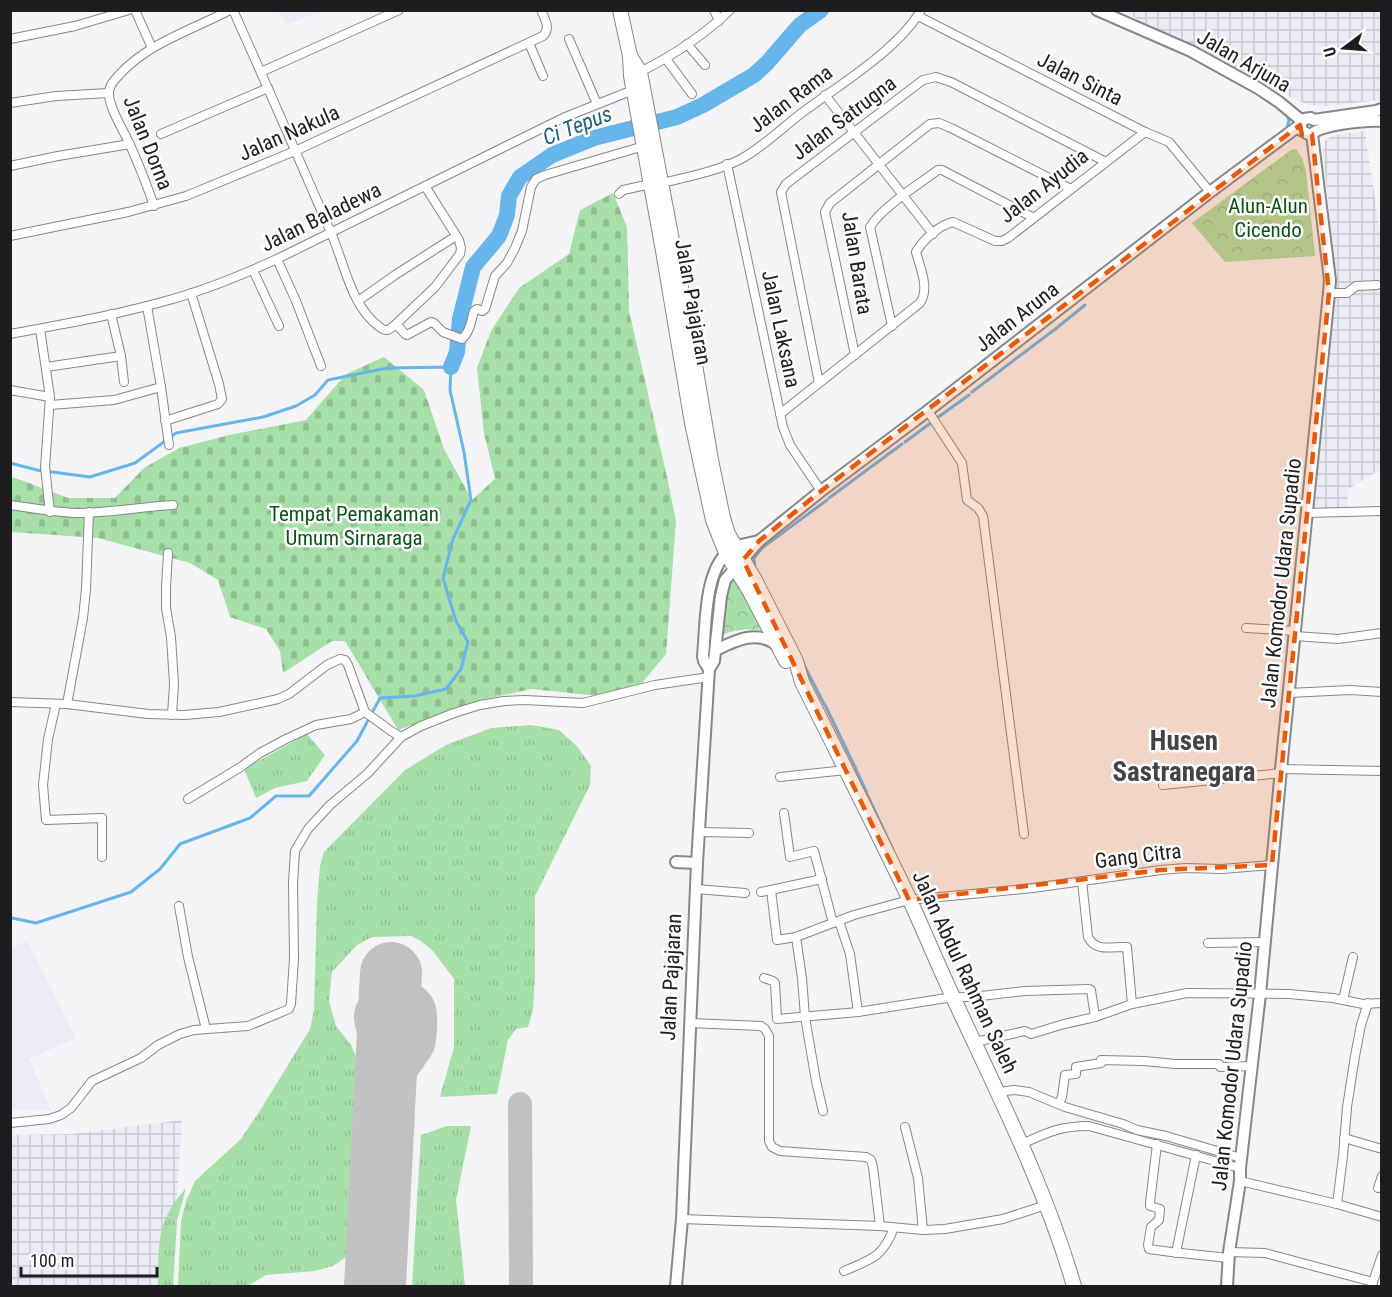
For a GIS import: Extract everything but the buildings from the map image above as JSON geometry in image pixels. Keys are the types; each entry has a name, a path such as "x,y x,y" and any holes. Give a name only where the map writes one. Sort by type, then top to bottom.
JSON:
{"highway":[{"name":"Jalan Pajajaran","path":"620,10 630,56 633,90 645,125 644,146 657,184"},
{"name":"Jalan Pajajaran","path":"630,56 640,72 645,125 657,184 692,423 713,520 736,556"},
{"name":"Jalan Abdul Rahman Saleh","path":"736,556 749,590 788,666 802,682"},
{"name":"Jalan Abdul Rahman Saleh","path":"736,556 755,580 796,661 802,682 909,900 975,1042 1046,1205 1065,1255 1074,1287"}],"street":[{"path":"10,39 75,26 129,10"},
{"path":"135,10 152,48"},
{"path":"10,103 56,96 108,93 111,85 139,56 231,10 261,72 331,232 358,301 371,319 382,329 388,330 396,324 435,287 460,254 461,248 456,236 425,186"},
{"path":"261,72 399,10"},
{"name":"Jalan Nakula","path":"10,236 154,206 186,196 295,151 543,36 547,31 541,10"},
{"path":"714,10 719,21"},
{"path":"640,72 666,59 719,21 730,10"},
{"name":"Jalan Arjuna","path":"1097,10 1191,51 1258,88 1279,102 1301,123 1301,130 1304,133 1308,134 1314,128"},
{"name":"Jalan Rama","path":"619,194 623,190 657,184 741,158 873,61 908,29 919,13"},
{"name":"Jalan Sinta","path":"919,13 1145,132 1169,142 1210,192"},
{"path":"569,39 597,104"},
{"path":"529,43 543,76"},
{"path":"687,44 705,65"},
{"path":"666,59 692,94"},
{"name":"Jalan Satrugna","path":"819,383 782,192 786,184 923,80 936,76 1106,162"},
{"path":"161,134 268,88"},
{"name":"Jalan Baladewa","path":"10,334 147,306 191,293 253,270 563,118 633,90"},
{"name":"Jalan Dorna","path":"108,93 154,206"},
{"path":"780,414 924,298 925,286 916,252 933,234 825,95"},
{"path":"1314,128 1380,115"},
{"path":"879,165 930,124 939,123 1071,189"},
{"name":"Jalan Aruna","path":"736,556 759,541 821,491 929,414 1301,123"},
{"name":"Jalan Komodor Udara Supadio","path":"1227,1287 1260,994 1330,280 1314,128"},
{"name":"Jalan Ayudia","path":"933,234 946,224 953,222 995,241 1002,241 1145,132"},
{"path":"10,166 130,144"},
{"path":"396,324 407,335 434,322 443,332 465,338 474,311 485,309 495,276 507,263 515,248 522,231 531,187 536,179 644,146"},
{"name":"Jalan Laksana","path":"727,164 783,428 789,445 821,491"},
{"name":"Jalan Barata","path":"855,355 825,212 830,203 879,165"},
{"path":"892,326 870,227 875,219 938,170 1034,218"},
{"path":"358,301 456,236"},
{"path":"277,259 321,366"},
{"path":"253,270 279,326"},
{"path":"1329,293 1347,293 1356,286 1377,285"},
{"path":"165,421 218,404 222,399 191,293"},
{"path":"147,306 169,441"},
{"path":"111,314 121,356 124,382"},
{"path":"40,329 50,401 45,466 50,512"},
{"path":"46,367 121,356"},
{"path":"10,390 50,401 114,400 161,387"},
{"path":"929,414 962,463 967,500 978,508 983,516 1023,834"},
{"path":"10,505 50,512 89,512 172,504"},
{"path":"1307,513 1382,511"},
{"path":"67,704 83,618 89,512"},
{"path":"168,553 166,608 171,637 174,684 172,715"},
{"name":"Jalan Pajajaran","path":"676,1287 709,673 716,650 722,586 736,556"},
{"name":"Jalan Pajajaran","path":"709,673 703,656 710,586 714,571 736,556"},
{"path":"1246,628 1338,639 1382,633"},
{"path":"716,650 731,642 756,637 771,640 778,646"},
{"path":"10,702 67,704 148,714 219,712 278,699 289,694 327,664 340,659 345,660 348,665 367,713 402,737"},
{"path":"10,1123 49,1119 61,1115 71,1108 92,1081 141,1058 158,1045 180,1034 194,1030 248,1026 289,1009 294,958 295,851 308,829 330,805 368,773 402,737 421,726 480,705 525,700 583,703 709,673"},
{"path":"1289,693 1350,690 1382,692"},
{"path":"56,704 43,776 46,820 102,818 102,857"},
{"path":"188,799 286,739 316,725 351,719 367,713"},
{"path":"780,777 846,770"},
{"path":"1163,785 1281,771 1382,771"},
{"path":"784,813 790,857 814,851 836,922 850,954 858,1012"},
{"path":"699,831 749,833"},
{"path":"676,862 697,863"},
{"name":"Gang Citra","path":"796,937 836,922 909,900 1033,888 1161,870 1272,865"},
{"path":"761,892 822,879"},
{"path":"1082,881 1088,937 1091,942 1103,948 1127,947 1132,1004"},
{"path":"696,889 745,893"},
{"path":"771,890 777,940 796,937 816,1082 823,1111"},
{"path":"179,906 188,957 206,1029"},
{"path":"1208,943 1265,942"},
{"path":"1343,1000 1353,957"},
{"path":"764,978 775,983 777,1019 858,1012 953,997 1089,989 1095,1017"},
{"path":"975,1042 1025,1030 1031,1034 1095,1017 1132,1004 1187,993 1289,994 1363,1004 1382,1003"},
{"path":"1337,1204 1347,1107 1361,1025 1368,1003"},
{"path":"690,1023 761,1026 765,1029 769,1036 769,1141 772,1147 780,1151 866,1157 873,1167 880,1226"},
{"path":"1059,1103 1065,1075 1076,1074 1076,1067 1101,1063 1101,1060 1219,1064 1220,1067 1252,1066"},
{"path":"998,1092 1014,1090 1029,1092 1074,1110 1137,1130 1166,1136 1241,1163"},
{"path":"1018,1145 1057,1129 1078,1126 1097,1128 1196,1155 1241,1163"},
{"path":"905,1127 918,1178 923,1230"},
{"path":"1344,1138 1382,1149"},
{"path":"1157,1144 1150,1206 1160,1209 1159,1220 1151,1227 1149,1249 1176,1253 1229,1255 1265,1253 1372,1284 1382,1255"},
{"path":"1176,1253 1196,1155"},
{"path":"1378,1188 1382,1176"},
{"path":"1240,1181 1382,1217"},
{"path":"681,1219 880,1226 923,1230 945,1229 1003,1219 1046,1205"},
{"path":"844,1271 877,1256 888,1242 894,1228"}],"highlighted area":[{"path":"1300,125 1302,135 1312,134 1329,293 1272,865 1161,870 909,900 743,560 759,541 821,491"}],"shaded area":[{"path":"278,11 322,11 286,25"},
{"path":"1122,11 1381,11 1381,100 1324,106 1308,105"},
{"path":"1365,131 1382,246 1381,469 1348,489 1347,510 1311,510 1319,453 1336,275 1323,152 1325,141 1335,135"},
{"path":"28,941 76,1038 29,1059 51,1110 11,1110 11,948"},
{"path":"182,1120 171,1286 11,1286 10,1135 72,1134"}],"green space":[{"name":"Alun-Alun Cicendo","path":"1296,149 1306,171 1315,256 1225,262 1192,223 1291,150"},
{"name":"Tempat Pemakaman Umum Sirnaraga","path":"613,193 627,227 629,311 676,521 666,654 642,683 600,696 531,689 473,702 398,730 345,641 332,641 283,673 280,651 266,629 230,617 218,580 190,563 98,538 11,532 11,477 68,498 115,498 144,468 179,448 229,435 306,420 346,374 384,357 424,390 444,449 472,500 495,479 484,433 477,368 491,331 519,288 569,254 580,210"},
{"path":"730,578 738,581 765,630 742,630 720,636 725,586"},
{"path":"531,725 559,730 577,746 591,766 590,785 535,896 533,1010 528,1027 516,1029 508,1040 497,1094 440,1097 454,1047 454,979 433,951 411,936 372,937 357,945 332,972 329,1001 336,1026 351,1045 358,1061 346,1257 333,1266 315,1271 266,1275 248,1286 178,1286 181,1222 186,1201 195,1181 241,1139 310,1029 314,1010 317,903 320,866 324,852 405,770 446,745 491,728"},
{"path":"307,734 325,755 307,781 275,788 256,798 244,769"},
{"path":"447,1126 471,1126 456,1200 465,1286 412,1286 421,1135"},
{"path":"186,1188 177,1221 173,1286 158,1286 159,1245 164,1222 176,1200"}],"waterway":[{"name":"Ci Tepus","path":"451,367 457,352 460,319 473,267 499,236 507,215 509,196 520,177 552,155 594,138 677,117 703,105 754,75 800,25 821,10"},
{"path":"1287,114 1289,121 1287,127"},
{"path":"972,392 1085,305"},
{"path":"10,463 37,470 90,477 135,463 176,433 263,417 296,406 315,395 328,380 387,368 451,367 450,390 464,452 471,500 453,539 443,578 456,621 468,642 461,669 446,689 415,696 380,698 357,741 309,796 276,796 250,818 180,844 160,869 131,892 36,923 12,918 10,920"},
{"path":"937,418 969,395"},
{"path":"905,442 932,422"},
{"path":"829,498 902,444"},
{"path":"755,569 754,558 762,548 827,500"},
{"path":"803,663 824,704"},
{"path":"825,705 855,767"},
{"path":"855,767 866,791"},
{"path":"866,792 893,850"}],"taxiway":[{"path":"384,1107 384,1063 368,1027 366,1015 369,1006 375,1000 392,992 401,992 418,999 423,1006 425,1011 424,1040 420,1051 385,1099"},
{"path":"520,1104 521,1286"}],"runway":[{"path":"375,1286 391,973"}],"district":[{"name":"Husen Sastranegara","path":"1184,756"}]}
